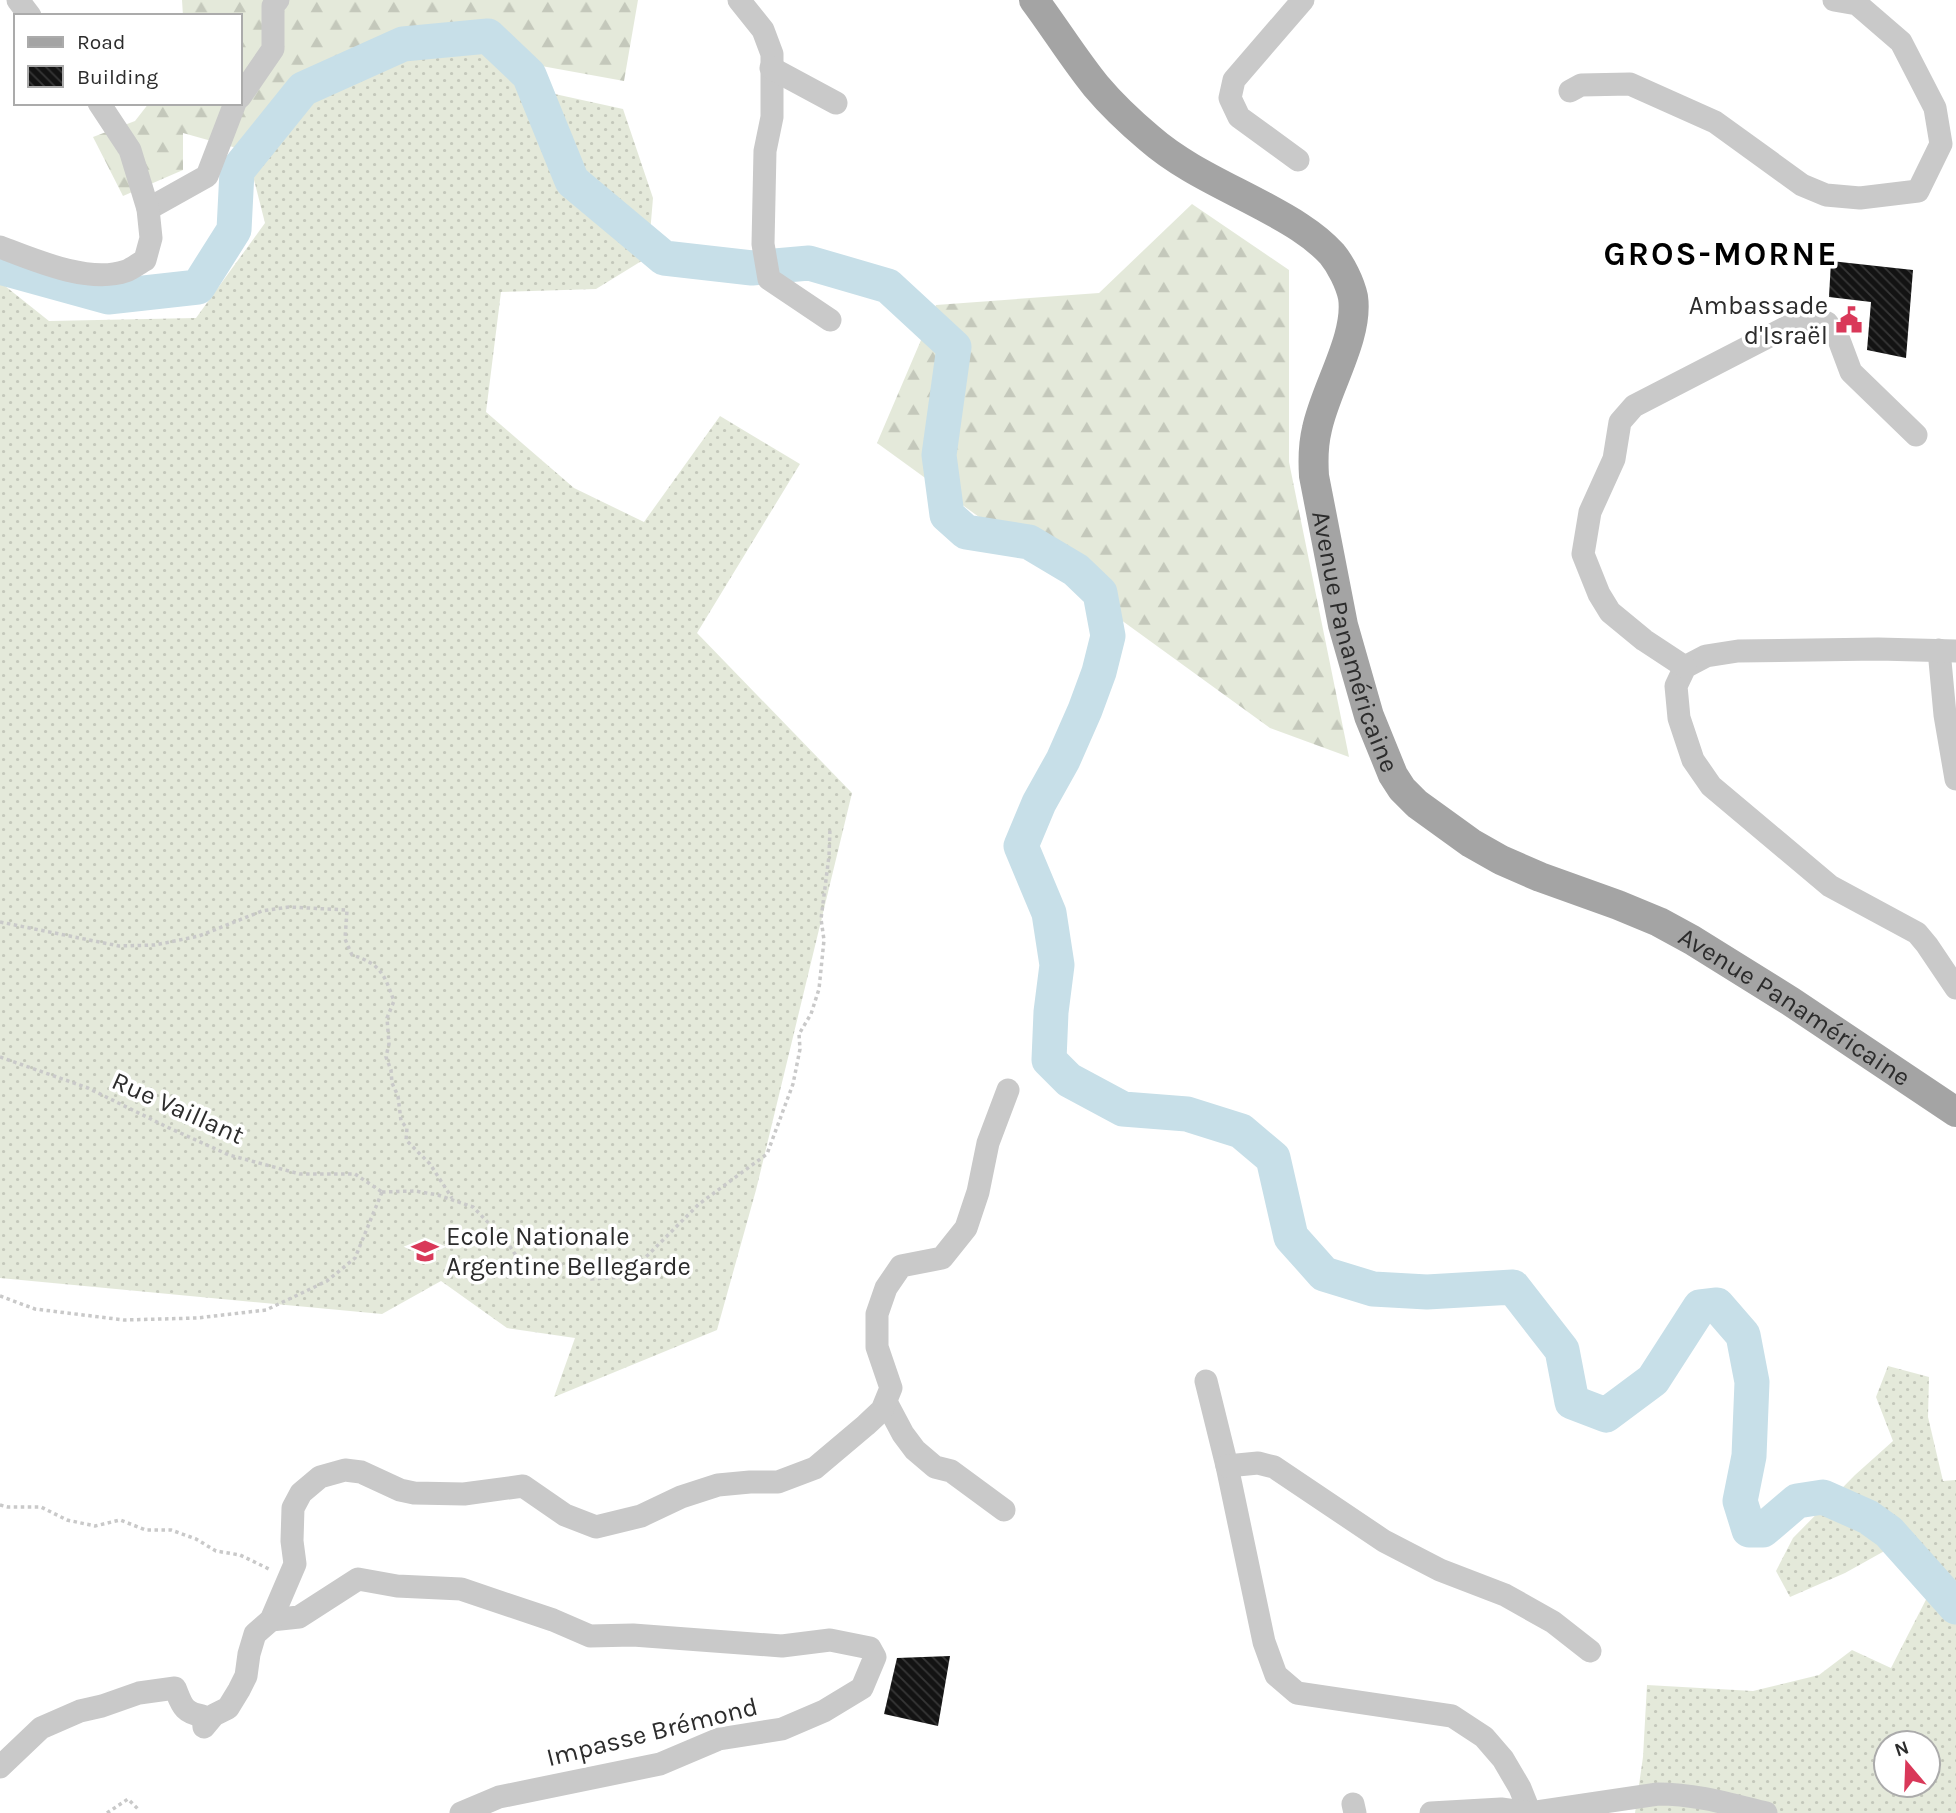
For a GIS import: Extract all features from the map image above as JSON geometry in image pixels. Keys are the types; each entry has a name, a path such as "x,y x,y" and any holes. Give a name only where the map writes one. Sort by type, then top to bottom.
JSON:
{"main road":[{"name":"Avenue Panaméricaine","path":"1034,0 1096,86 1152,141 1184,164 1283,217 1315,239 1334,256 1342,269 1353,296 1354,316 1317,428 1313,454 1314,476 1346,638 1369,716 1402,789 1471,844 1501,860 1659,922 1692,940 1790,1001 1956,1112"}],"street":[{"path":"242,94 273,49 273,6 278,0"},
{"path":"739,0 763,30 772,54 772,117 765,150 763,244 769,279 830,320"},
{"path":"1298,160 1239,117 1230,98 1234,80 1303,0"},
{"path":"1570,91 1581,85 1630,84 1715,122 1802,185 1826,195 1860,198 1918,191 1941,144 1935,108 1901,42 1857,4 1834,0"},
{"path":"771,68 836,103"},
{"path":"0,247 55,268 100,275 126,271 145,260 151,237 148,209 130,150 100,105"},
{"path":"148,209 207,176 234,105"},
{"path":"1685,667 1610,612 1599,594 1583,554 1590,512 1614,459 1620,422 1634,406 1789,326 1814,317 1827,323 1839,340 1851,372 1916,435"},
{"path":"1956,779 1945,715 1948,651 1738,651 1706,656 1685,667 1676,687 1679,718 1693,760 1711,786 1830,886 1917,933 1956,988"},
{"path":"0,1767 41,1728 80,1711 139,1693 175,1688 184,1709 192,1715 203,1716 204,1727 214,1715 228,1708 246,1676 248,1654 255,1634 271,1620 295,1564 292,1541 293,1508 301,1493 320,1477 345,1470 361,1472 400,1490 414,1493 464,1493 523,1486 565,1515 596,1527 642,1516 681,1497 718,1485 778,1482 815,1468 883,1410 891,1388 877,1347 877,1314 886,1288 901,1265 942,1258 966,1228 978,1192 988,1143 1008,1090"},
{"path":"1206,1381 1227,1465 1264,1642 1276,1675 1297,1693 1452,1716 1484,1737 1503,1759 1520,1788 1530,1813"},
{"path":"886,1402 915,1450 935,1467 951,1471 1004,1510"},
{"path":"1227,1465 1258,1463 1273,1467 1384,1541 1440,1570 1506,1595 1553,1622 1590,1651"},
{"name":"Impasse Brémond","path":"271,1620 299,1616 358,1579 397,1586 461,1589 530,1611 590,1636 633,1635 782,1646 830,1640 870,1648 875,1657 862,1688 824,1711 782,1729 719,1739 660,1764 499,1797 461,1813"},
{"path":"1431,1813 1501,1809 1530,1813 1658,1794 1697,1796 1766,1813"}],"path":[{"path":"0,1296 35,1309 124,1320 197,1318 266,1310 327,1281 355,1258 382,1192 415,1191 453,1200 472,1208 507,1242 517,1257 571,1268 591,1279 622,1278 699,1204 767,1154 793,1084 800,1049 799,1034 811,1014 819,989 824,940 821,919 830,828"},
{"path":"0,922 119,946 155,945 199,936 262,911 289,907 347,910 345,939 352,954 368,960 382,970 394,1001 387,1018 389,1044 386,1057 398,1096 401,1121 407,1128 407,1140 430,1164 453,1200"},
{"name":"Rue Vaillant","path":"0,1056 88,1088 167,1128 229,1155 300,1174 355,1174 382,1192"},
{"path":"0,1505 41,1507 67,1520 95,1526 120,1520 146,1530 171,1530 197,1539 216,1551 240,1555 267,1567 281,1580 284,1588"},
{"path":"107,1813 128,1799 139,1810"}],"green space":[{"path":"182,0 638,0 624,81 536,65 496,30 398,38 289,91 240,149 183,133 183,170 123,196 93,137 135,121 147,105 242,105 242,14 183,14"},
{"path":"484,49 532,89 623,109 653,198 648,257 596,289 501,292 486,412 574,488 644,522 720,416 800,464 697,633 852,793 756,1190 717,1330 554,1397 575,1338 507,1328 441,1281 382,1314 0,1278 0,282 49,321 196,318 265,223 251,168 310,96 405,55"},
{"path":"1192,204 1289,270 1289,462 1349,757 1270,728 877,443 936,305 1099,293"},
{"path":"1888,1366 1929,1377 1928,1417 1943,1481 1956,1480 1956,1813 1635,1813 1643,1757 1647,1685 1753,1691 1819,1675 1852,1650 1891,1668 1933,1586 1906,1539 1845,1573 1790,1597 1776,1571 1793,1538 1893,1441 1876,1397"}],"building":[{"path":"1831,261 1913,270 1906,358 1867,350 1871,302 1829,297"},
{"path":"950,1656 938,1726 884,1714 897,1658"}],"waterway":[{"path":"0,267 108,297 198,287 234,230 237,171 303,89 403,44 488,36 529,75 572,181 664,258 752,268 809,263 888,286 954,347 939,455 947,515 966,532 1029,542 1076,570 1100,593 1108,636 1099,672 1063,760 1039,803 1021,846 1049,913 1057,965 1049,1060 1069,1080 1123,1109 1187,1114 1241,1131 1273,1158 1291,1237 1324,1274 1373,1289 1427,1292 1513,1287 1562,1350 1572,1402 1606,1415 1653,1380 1700,1307 1717,1305 1743,1335 1752,1382 1749,1456 1740,1501 1749,1530 1763,1530 1797,1501 1823,1497 1868,1517 1889,1532 1956,1607"}],"place":[{"name":"Ambassade d'Israël","path":"1849,320"},
{"name":"Ecole Nationale Argentine Bellegarde","path":"425,1251"}],"district":[{"name":"GROS-MORNE","path":"1721,254"}]}
